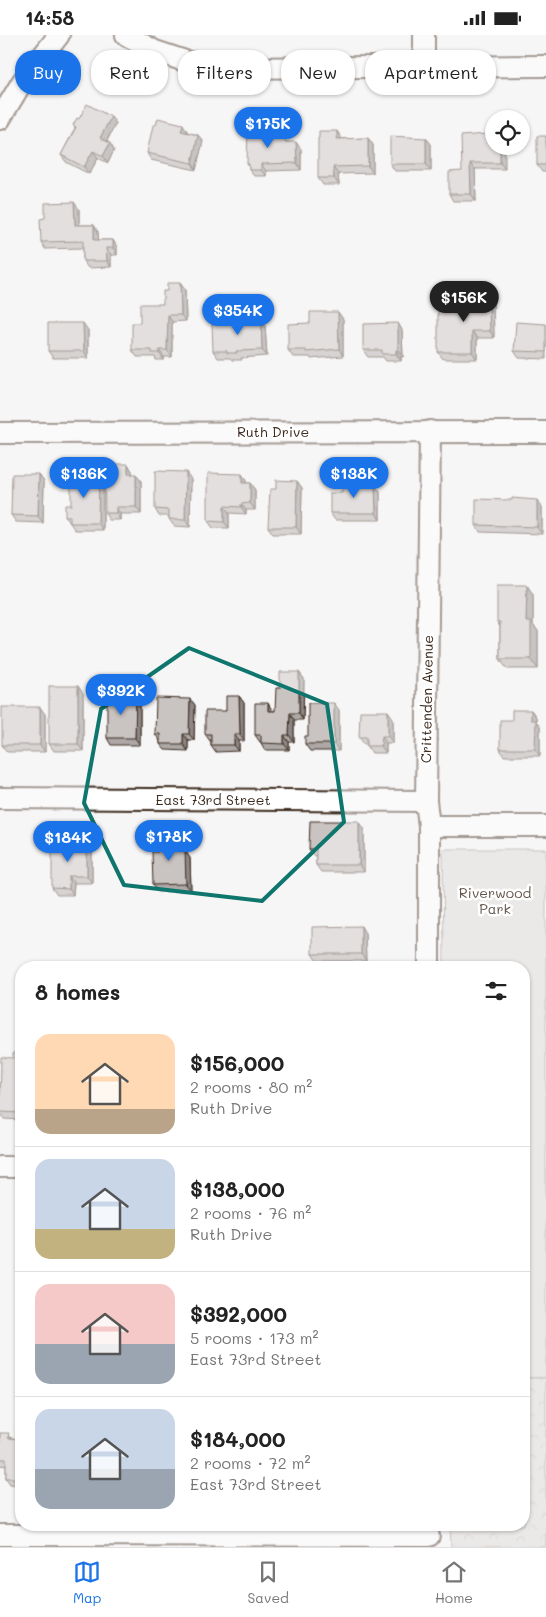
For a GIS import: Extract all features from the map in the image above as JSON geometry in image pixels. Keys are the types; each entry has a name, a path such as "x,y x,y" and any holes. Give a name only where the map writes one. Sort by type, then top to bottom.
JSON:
{"street":[{"path":"0,119 19,87 59,35"},
{"path":"126,35 155,51 185,61 226,68 365,67"},
{"path":"424,35 424,50"},
{"path":"496,66 546,66"},
{"name":"Crittenden Avenue","path":"429,961 429,826 426,801 430,431"},
{"name":"Ruth Drive","path":"0,433 546,432"},
{"name":"East 73rd Street","path":"0,798 426,801"},
{"path":"429,826 546,826"},
{"path":"0,1167 15,1167"},
{"path":"0,1535 429,1536"}],"highlighted area":[{"path":"189,648 327,704 344,822 262,901 124,885 84,803 101,709"}],"green space":[{"name":"Riverwood Park","path":"443,849 546,849 546,1378 530,1378 530,961 444,961"},
{"path":"530,1378 546,1378 546,1547 451,1547 450,1531 530,1531"}],"building":[{"path":"87,104 111,117 100,138 110,143 103,156 93,151 84,167 61,155 76,127 73,125 77,118 79,119"},
{"path":"158,118 183,124 181,131 198,135 192,163 147,153 153,125 156,125"},
{"path":"248,125 268,125 268,138 285,138 285,142 296,142 297,163 261,164 261,170 249,170 249,164 247,164"},
{"path":"319,131 337,131 337,139 368,138 368,166 333,167 334,178 318,178"},
{"path":"485,134 485,155 500,155 500,163 470,163 471,194 449,194 449,172 462,171 461,136"},
{"path":"390,136 426,138 426,164 390,164"},
{"path":"537,136 546,136 546,165 537,165"},
{"path":"74,202 75,225 94,225 94,240 113,240 113,248 106,248 107,261 83,261 83,241 41,242 40,219 45,218 45,203"},
{"path":"167,283 180,283 181,315 168,315 167,350 159,350 159,353 152,353 152,350 132,350 132,323 140,323 140,304 163,304 163,291 167,291"},
{"path":"470,287 488,287 490,331 472,331 472,352 438,352 438,310 470,310"},
{"path":"310,312 338,312 339,349 306,352 306,350 288,350 288,324 310,323"},
{"path":"261,319 262,350 236,351 237,353 213,351 212,324 238,323 238,320"},
{"path":"516,322 546,324 546,352 514,351"},
{"path":"48,323 83,323 84,351 48,351"},
{"path":"398,323 398,350 396,350 396,354 382,354 382,350 363,350 363,324"},
{"path":"104,464 128,464 128,474 136,474 136,507 116,507 116,513 105,513"},
{"path":"155,471 186,472 185,520 169,519 169,510 155,509"},
{"path":"71,473 99,474 98,523 70,523 70,516 65,516 65,505 71,505"},
{"path":"208,473 242,474 242,483 250,483 250,503 241,504 241,507 224,506 224,522 208,521"},
{"path":"12,474 39,474 38,516 11,515"},
{"path":"276,480 297,481 296,527 268,527 270,489 276,489"},
{"path":"342,481 358,481 358,485 375,485 376,513 330,513 330,493 342,493"},
{"path":"512,498 537,500 537,527 476,525 476,499 512,500"},
{"path":"497,585 527,585 526,622 531,622 531,659 500,659"},
{"path":"280,672 299,672 299,713 290,713 289,735 284,735 284,744 261,743 261,735 255,735 255,703 268,703 268,711 275,711 276,688 280,688"},
{"path":"49,686 78,686 78,744 49,744"},
{"path":"107,694 136,695 135,738 107,738"},
{"path":"226,696 239,696 240,734 234,734 234,745 211,745 211,734 205,734 205,711 226,711"},
{"path":"156,698 190,699 189,734 183,734 183,744 160,744 160,734 155,734"},
{"path":"308,703 334,703 334,744 305,744 305,736 308,736"},
{"path":"2,707 40,707 40,745 2,745"},
{"path":"512,710 531,710 531,720 536,720 535,749 500,749 500,720 512,720"},
{"path":"360,711 388,711 388,736 382,736 381,746 367,746 367,737 359,737"},
{"path":"310,821 359,821 359,865 316,865 316,849 309,849"},
{"path":"158,836 182,836 182,851 185,851 186,884 153,885 152,852 158,852"},
{"path":"52,843 87,843 87,876 69,876 69,889 52,888"},
{"path":"361,926 361,954 312,954 312,927"},
{"path":"13,1053 15,1053 15,1113 0,1112 1,1057 13,1058"},
{"path":"0,1433 9,1433 8,1438 15,1439 15,1478 6,1478 6,1459 0,1459"}]}
